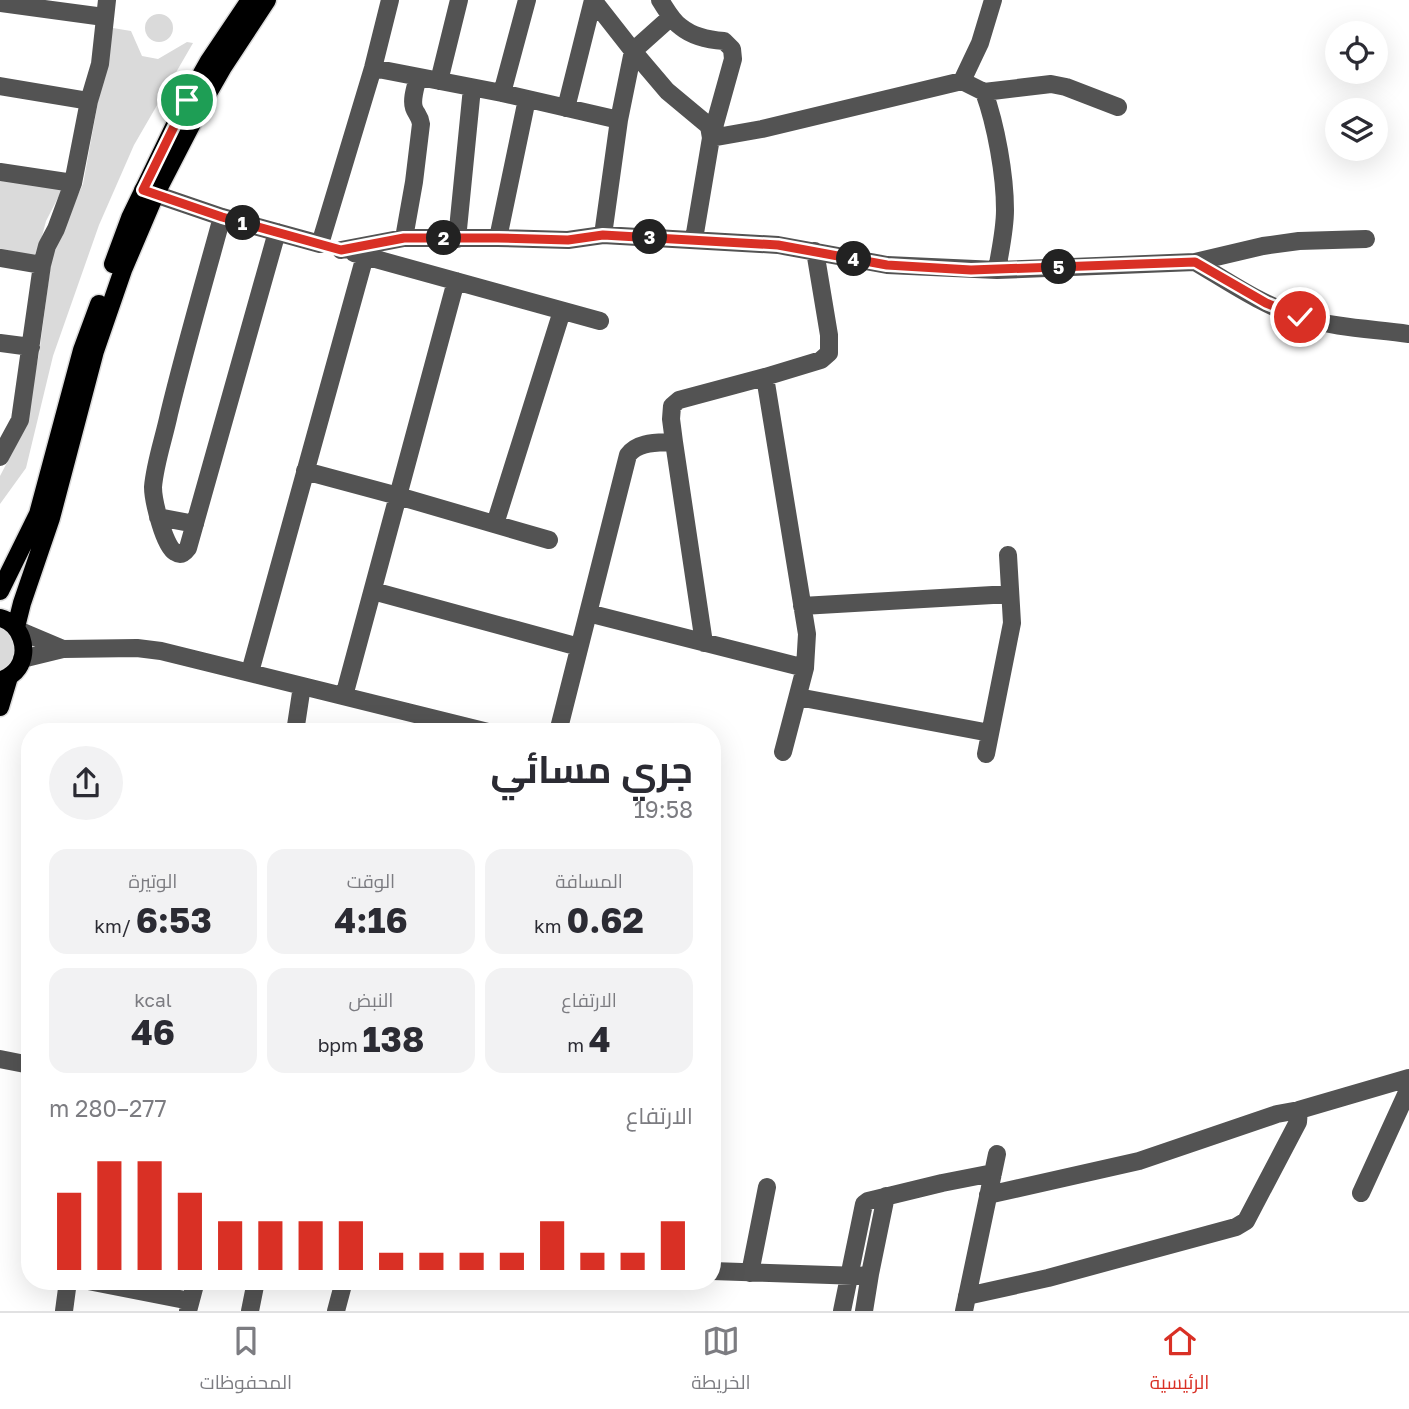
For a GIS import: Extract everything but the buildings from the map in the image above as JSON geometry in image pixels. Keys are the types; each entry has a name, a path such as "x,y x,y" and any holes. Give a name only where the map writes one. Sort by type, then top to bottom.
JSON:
{"main road":[{"path":"0,707 4,679 17,669 24,649 22,639 11,625 22,603 51,518 95,351 149,192 187,100 209,61 250,0"},
{"path":"0,591 38,514 82,350 130,218 149,192 209,90 267,0"}],"street":[{"path":"320,244 373,68 390,0"},
{"path":"439,81 459,0"},
{"path":"502,93 527,0"},
{"path":"593,0 667,92 709,126 711,138"},
{"path":"566,108 593,0"},
{"path":"660,0 680,27 704,37 724,41 732,49 733,59 711,138 694,239"},
{"path":"962,81 980,43 993,0"},
{"path":"0,3 106,8 100,64 89,101 73,183 42,265 20,420 3,448"},
{"path":"603,235 619,120 633,51 671,17"},
{"path":"373,68 502,93 619,120"},
{"path":"404,238 421,124 413,104 418,77"},
{"path":"711,138 762,130 962,81 984,92 1051,84 1118,107"},
{"path":"0,86 89,101"},
{"path":"457,239 472,88"},
{"path":"984,92 996,136 1005,210 997,270"},
{"path":"498,238 527,99"},
{"path":"0,172 73,183"},
{"path":"149,192 222,217 600,321"},
{"path":"222,217 155,474 153,501 170,547 179,554 188,548 277,232"},
{"path":"341,250 404,238 568,240 603,235 778,245 887,265 997,270 1195,262 1263,246 1299,241 1366,239"},
{"path":"704,643 671,407 678,400 821,360 829,353 829,335 815,251"},
{"path":"250,672 365,256"},
{"path":"0,258 42,265"},
{"path":"1195,262 1266,303 1300,317 1409,334"},
{"path":"344,696 456,281"},
{"path":"495,524 562,311"},
{"path":"0,343 31,347"},
{"path":"765,377 807,634 805,668 783,752"},
{"path":"560,723 628,455 639,445 674,442"},
{"path":"305,471 549,540"},
{"path":"158,517 195,524"},
{"path":"986,754 1012,623 1008,555"},
{"path":"373,591 579,647"},
{"path":"802,606 1010,594"},
{"path":"588,613 805,668"},
{"path":"11,625 63,649"},
{"path":"22,659 63,649 150,649 452,723"},
{"path":"296,723 302,686"},
{"path":"798,696 990,733"},
{"path":"0,1059 21,1063"},
{"path":"988,1195 1139,1161 1277,1114 1409,1078"},
{"path":"1361,1193 1409,1088"},
{"path":"997,1154 966,1303 1236,1227 1246,1221 1298,1122 1299,1110"},
{"path":"842,1311 864,1205 868,1201 993,1173"},
{"path":"750,1273 768,1187"},
{"path":"864,1311 886,1196"},
{"path":"721,1271 849,1276 870,1274"},
{"path":"64,1311 67,1290"},
{"path":"124,1290 189,1306"},
{"path":"250,1311 254,1290"},
{"path":"336,1311 342,1290"}],"shaded area":[{"path":"159,14 169,18 173,28 169,38 159,42 149,38 145,28 149,18"},
{"path":"113,28 131,31 142,56 158,59 187,42 193,43 134,145 99,225 53,356 26,468 0,504 0,476 22,434 39,354 53,248 83,184"},
{"path":"0,178 63,188 46,221 36,259 0,254"},
{"path":"0,626 11,628 21,659 0,673"}],"route":[{"path":"187,100 143,190 222,217 341,250 404,238 568,240 603,235 778,245 887,265 971,270 1195,262 1266,303 1300,317"}]}
